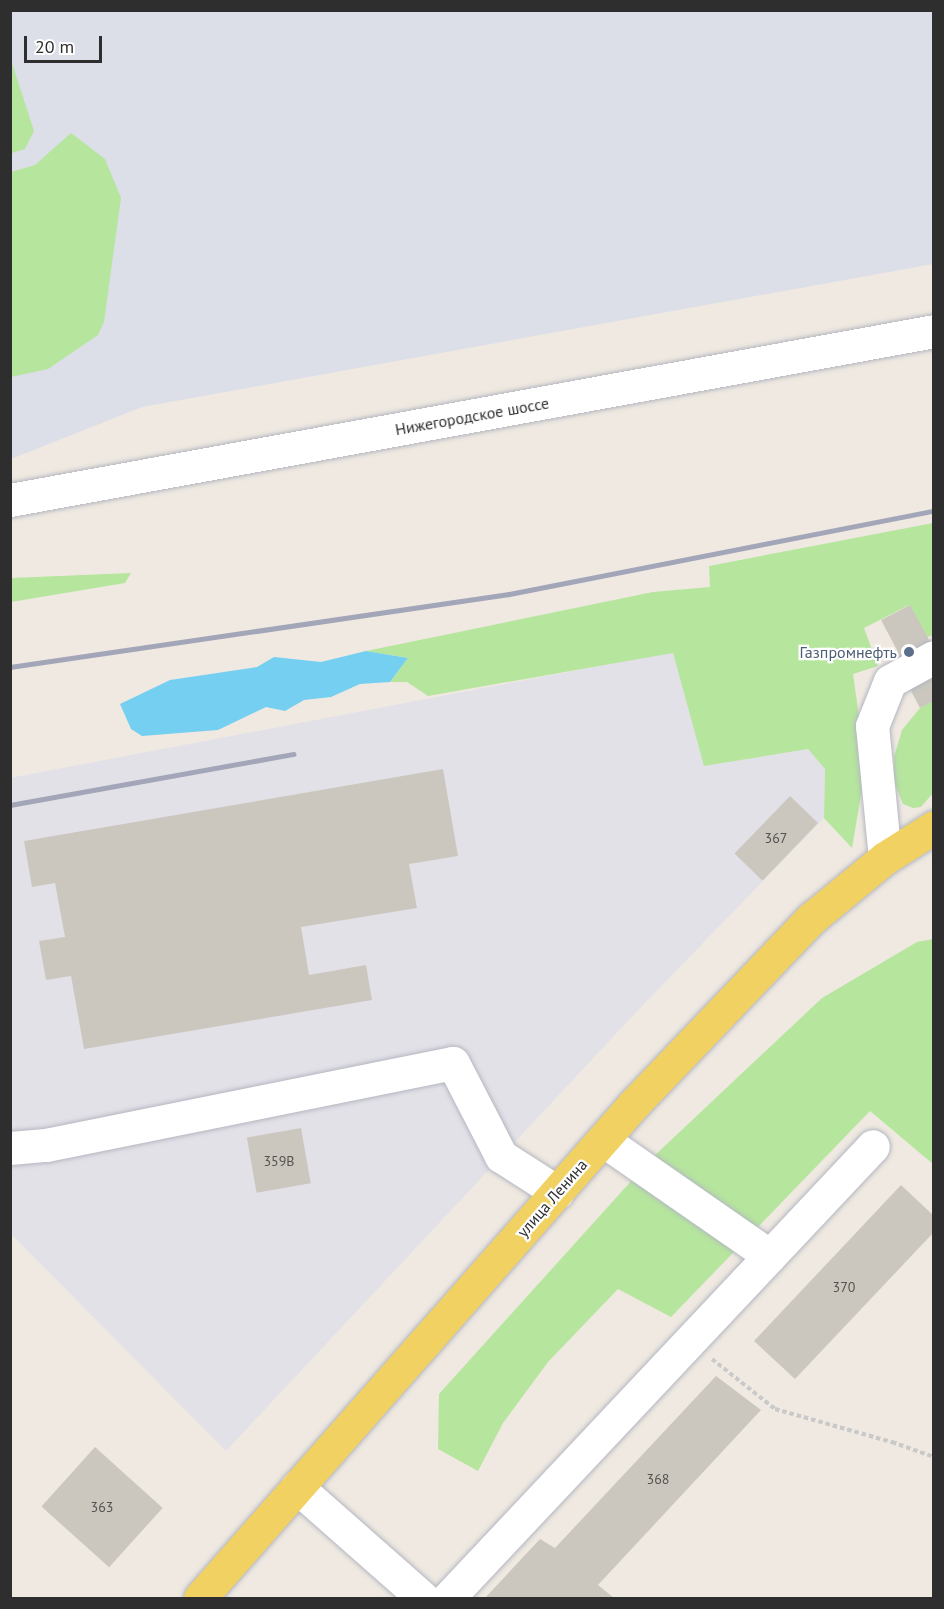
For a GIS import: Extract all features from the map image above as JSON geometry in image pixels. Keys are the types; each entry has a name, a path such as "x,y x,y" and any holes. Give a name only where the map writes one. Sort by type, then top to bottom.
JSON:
{"main road":[{"name":"улица Ленина","path":"200,1599 603,1140 812,918 885,858 933,827"}],"street":[{"name":"Нижегородское шоссе","path":"10,500 933,332"},
{"path":"885,858 872,726 890,681 933,657"},
{"path":"10,1148 46,1145 453,1063 501,1156 557,1192"},
{"path":"603,1140 770,1256"},
{"path":"448,1599 873,1146"},
{"path":"297,1487 423,1599"}],"path":[{"path":"690,1342 775,1409 892,1442 933,1457"}],"shaded area":[{"path":"11,11 933,11 933,264 142,407 11,459"},
{"path":"673,652 704,766 808,749 825,769 824,818 642,1006 226,1451 11,1234 10,778"}],"green space":[{"path":"11,60 34,131 25,149 12,153"},
{"path":"71,133 105,159 121,198 104,322 98,335 48,369 11,377 11,172 35,165"},
{"path":"933,523 933,635 927,637 909,605 864,628 878,666 853,674 866,766 852,848 824,818 825,769 808,749 704,766 673,653 428,696 407,682 390,682 408,658 366,651 653,592 710,587 709,566"},
{"path":"131,573 125,583 11,602 11,578"},
{"path":"933,701 933,793 921,807 913,808 903,804 894,782 894,757 902,730 920,708"},
{"path":"933,939 933,1164 870,1111 671,1317 618,1289 548,1362 503,1423 478,1471 438,1449 439,1394 652,1158 822,998 917,942"}],"water":[{"path":"366,651 408,658 390,682 360,684 331,697 304,700 285,711 266,707 218,730 142,736 131,729 120,704 170,680 257,667 274,657 321,662"}],"building":[{"path":"910,605 934,649 934,701 920,708 892,655 898,652 881,620"},
{"path":"443,769 458,856 409,864 417,908 301,927 309,975 366,965 372,1000 84,1049 71,976 46,980 39,941 65,937 55,883 32,887 24,841"},
{"path":"790,796 818,823 762,881 734,854"},
{"path":"301,1128 311,1183 257,1193 247,1138"},
{"path":"901,1185 934,1216 934,1232 795,1379 754,1341"},
{"path":"716,1376 761,1410 598,1585 614,1598 485,1598 540,1539 555,1548"},
{"path":"95,1447 163,1508 109,1567 41,1506"}],"railway":[{"path":"10,667 509,594 934,511"},
{"path":"10,805 293,754"}],"place":[{"name":"Газпромнефть","path":"909,652"}]}
